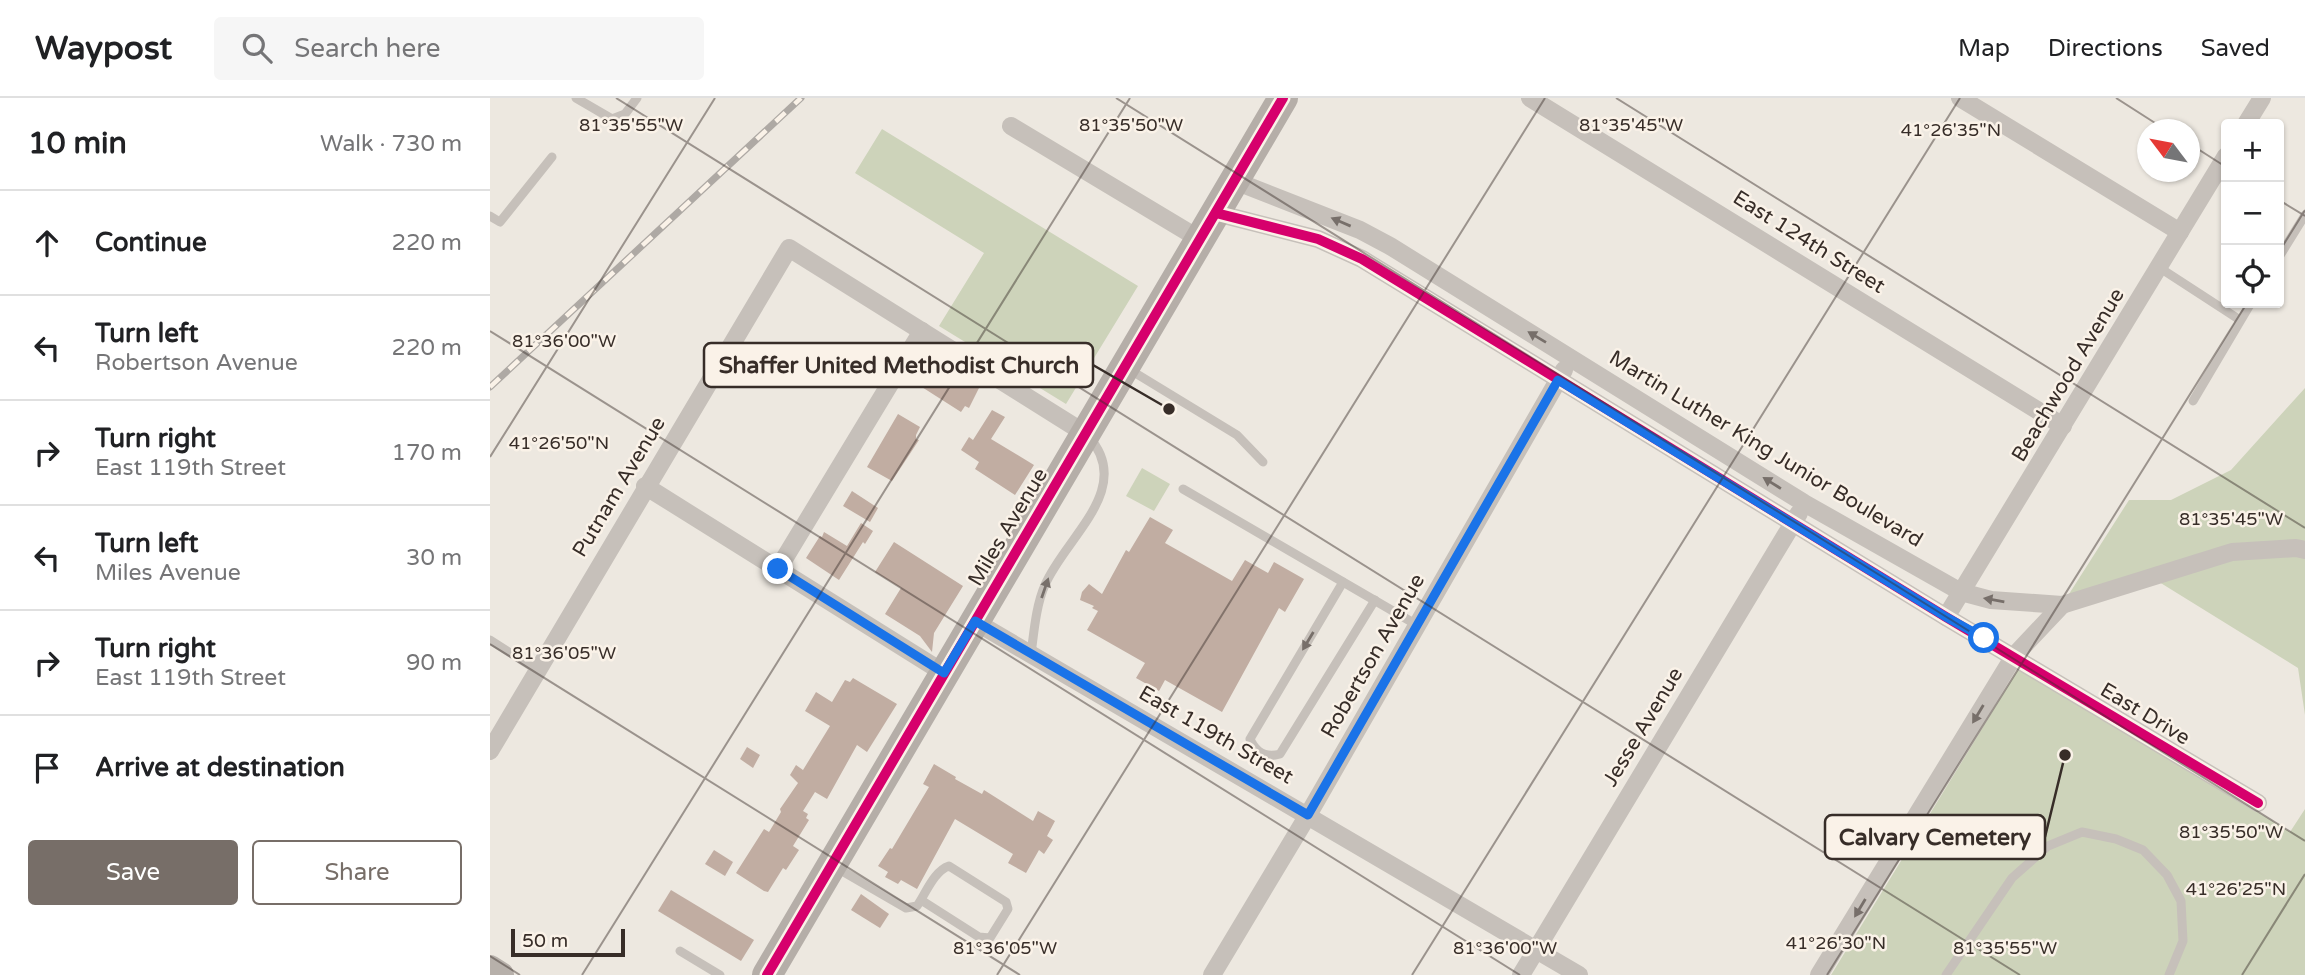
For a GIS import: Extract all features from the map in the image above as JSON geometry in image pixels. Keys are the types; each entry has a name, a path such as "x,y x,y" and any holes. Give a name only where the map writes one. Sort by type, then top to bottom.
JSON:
{"main road":[{"name":"Miles Avenue","path":"766,975 1283,98"},
{"path":"490,968 501,975"}],"street":[{"name":"East 124th Street","path":"1530,98 2063,426"},
{"path":"1960,98 2180,232"},
{"path":"2249,119 2262,98"},
{"path":"1011,126 1201,240"},
{"name":"Beachwood Avenue","path":"1946,617 2221,164"},
{"name":"Martin Luther King Junior Boulevard","path":"1235,181 1360,230 1804,503 1961,592 1991,600 2062,605 2232,552 2295,548 2305,550"},
{"path":"1216,213 1318,239 1362,259 2014,656"},
{"name":"Putnam Avenue","path":"490,751 645,486 789,248 922,331"},
{"path":"778,569 922,331 1086,434"},
{"name":"Robertson Avenue","path":"1212,975 1308,815 1572,358"},
{"path":"645,486 944,673"},
{"name":"Jesse Avenue","path":"1521,975 1804,503"},
{"path":"1819,975 2014,656 2062,605"},
{"name":"East 119th Street","path":"975,621 1579,975"},
{"name":"East Drive","path":"2014,656 2258,803"}],"lane":[{"path":"576,98 612,120 625,114 637,98"},
{"path":"490,216 500,222 552,157"},
{"path":"2284,249 2305,215"},
{"path":"2160,268 2240,320"},
{"path":"2193,401 2248,308"},
{"path":"1126,367 1237,435 1263,462"},
{"path":"1031,654 1043,587 1054,566 1100,499 1104,469 1102,455 1086,434"},
{"path":"1183,489 1417,625"},
{"path":"1343,582 1250,739 1260,753 1271,757 1280,754 1374,600"},
{"path":"490,640 537,670"},
{"path":"1946,975 2012,878 2048,846 2082,832 2116,839 2143,850 2167,875 2181,901 2183,941 2169,975"},
{"path":"832,865 906,908 917,906 941,869 949,866 1006,902 1008,909 990,938 979,937 921,900"},
{"path":"680,951 716,974"}],"green space":[{"path":"882,129 1138,286 1066,404 939,326 984,253 855,173"},
{"path":"2305,388 2305,715 2298,668 2151,577 2062,605 2129,500 2171,500 2231,470"},
{"path":"1142,468 1170,484 1154,511 1126,496"},
{"path":"2020,667 2290,832 2305,809 2305,975 1831,975"}],"building":[{"path":"929,356 979,388 969,408 965,406 961,412 914,382 918,376 915,374"},
{"path":"992,410 1005,417 991,439 1034,465 1015,495 975,469 979,462 961,450 969,437 973,440"},
{"path":"898,414 920,427 916,435 919,440 892,481 867,467"},
{"path":"852,491 878,508 870,522 843,506"},
{"path":"1150,517 1173,530 1165,543 1232,581 1245,560 1268,573 1274,562 1304,579 1285,612 1279,608 1222,712 1165,680 1159,691 1136,678 1145,663 1087,630 1098,611 1092,608 1094,606 1080,600 1082,592 1089,584 1102,594 1126,550 1129,552"},
{"path":"861,523 873,531 839,580 806,558 824,532 847,546"},
{"path":"894,542 963,586 934,633 932,652 920,636 885,614 901,588 875,572"},
{"path":"853,678 897,704 867,752 857,745 827,799 815,792 803,811 808,814 806,818 809,820 793,846 799,850 786,870 783,868 768,892 764,891 736,873 764,829 769,832 781,812 780,809 798,783 790,775 796,765 803,770 830,726 805,711 816,692 832,702 845,680 850,682"},
{"path":"747,747 760,755 753,768 740,759"},
{"path":"934,764 956,777 955,779 982,794 984,790 1033,821 1038,811 1055,821 1047,836 1053,840 1044,854 1039,850 1026,873 1008,863 1013,854 955,819 917,889 901,880 898,884 885,877 888,872 878,866 890,848 892,849 929,787 923,784"},
{"path":"714,850 733,862 725,876 705,864"},
{"path":"671,890 754,940 741,961 658,911"},
{"path":"861,894 889,914 880,928 851,910"}],"railway":[{"path":"490,387 801,98"}],"cycle path":[{"path":"767,975 1283,98"},
{"path":"1216,213 1318,239 1362,259 1946,617 2258,803"}],"place":[{"name":"Shaffer United Methodist Church","path":"1169,409"},
{"name":"Calvary Cemetery","path":"2065,755"}],"route":[{"path":"778,569 944,673 975,621 1308,815 1558,380 1984,638"}]}
